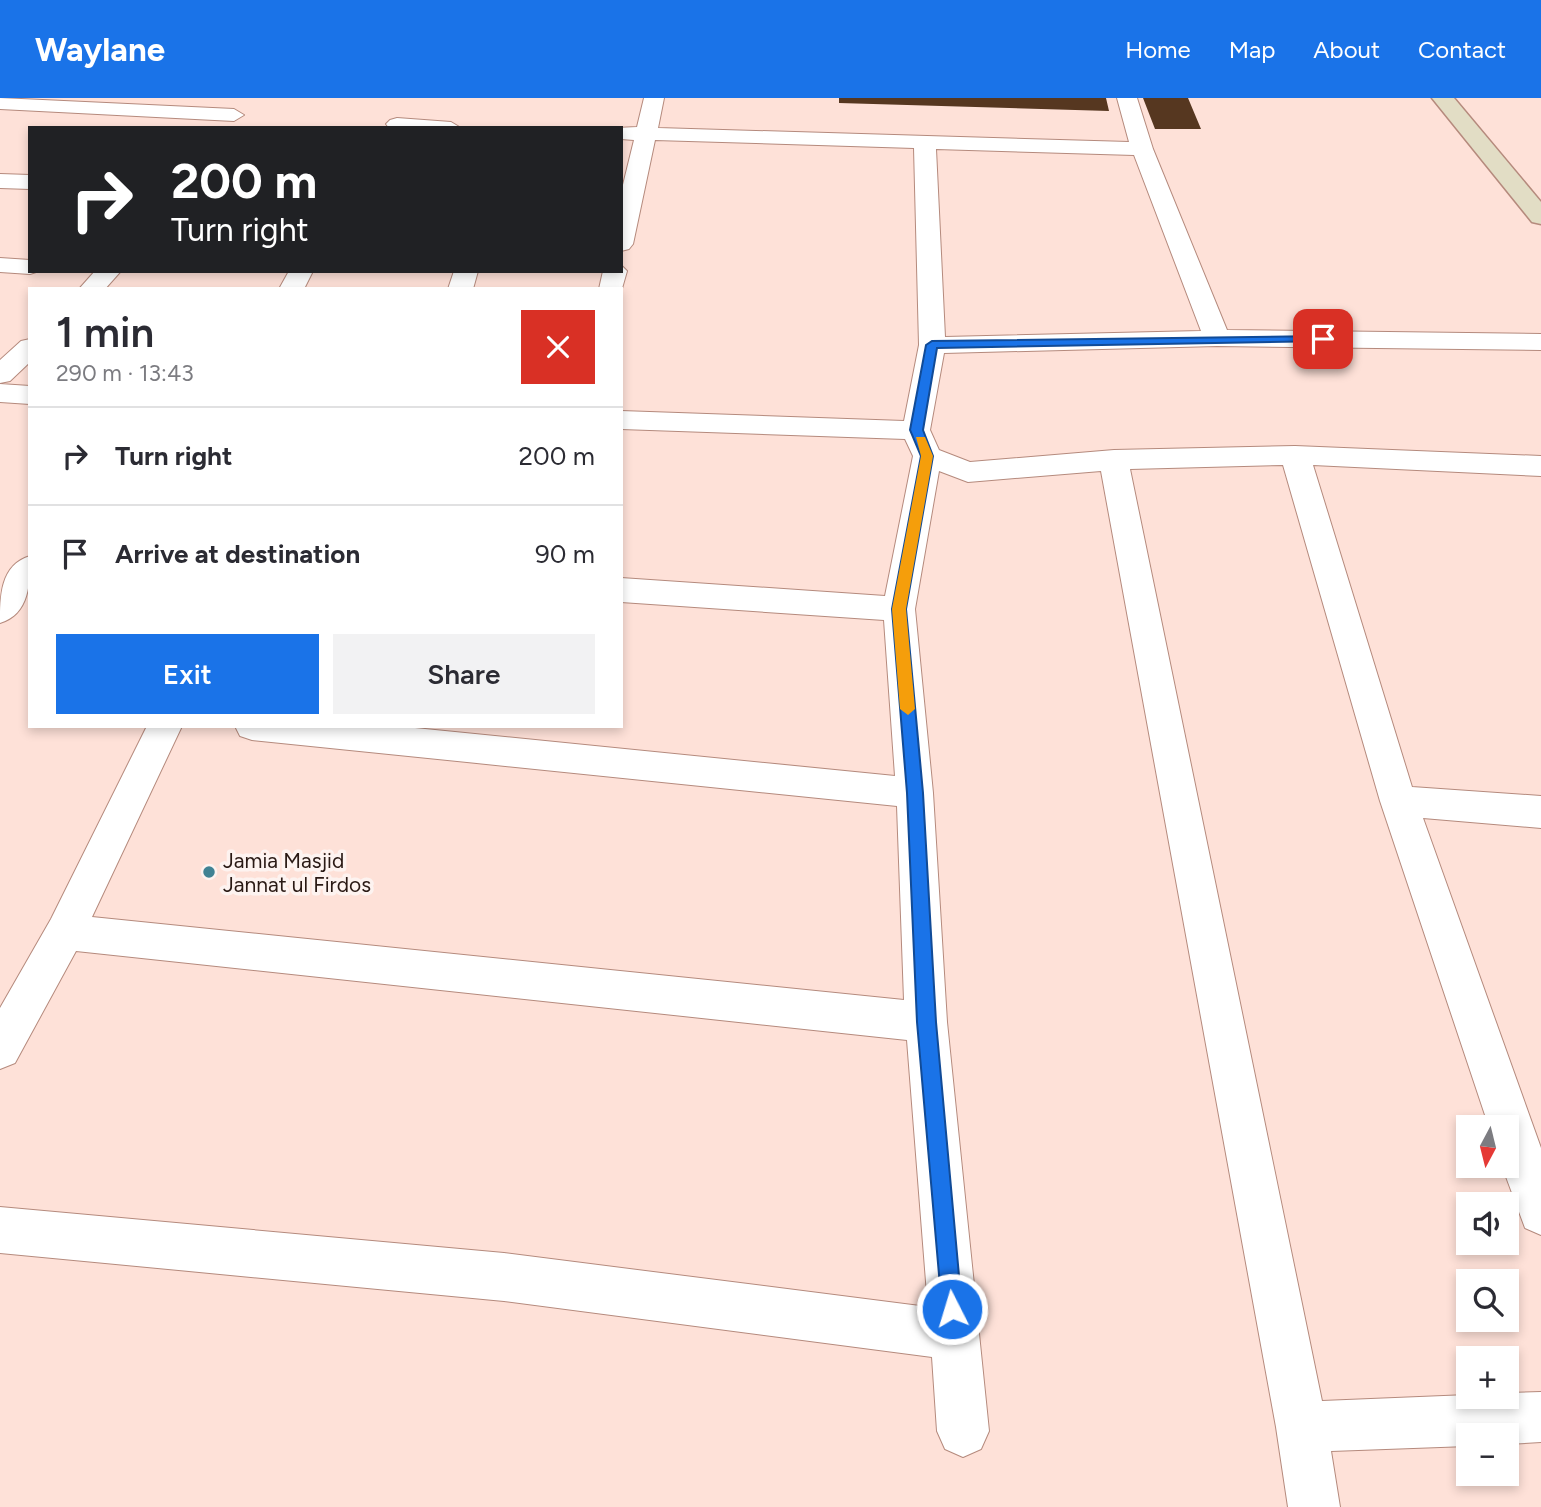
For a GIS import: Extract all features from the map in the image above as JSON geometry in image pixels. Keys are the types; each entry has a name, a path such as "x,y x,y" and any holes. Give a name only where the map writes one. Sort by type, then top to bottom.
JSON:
{"main road":[{"path":"1443,98 1541,216"},
{"path":"1470,98 1541,184"}],"street":[{"path":"0,103 228,121 248,98"},
{"path":"623,235 654,98"},
{"path":"1127,98 1143,149 1217,338"},
{"path":"397,120 438,126"},
{"path":"623,133 785,140 925,140 1143,149"},
{"path":"925,140 932,345 922,443 899,609 915,793 926,1022 963,1431"},
{"path":"0,181 28,182"},
{"path":"0,265 28,267"},
{"path":"93,287 107,273"},
{"path":"932,345 1217,338 1541,342"},
{"path":"0,375 28,348"},
{"path":"0,393 28,395"},
{"path":"623,420 922,443 968,472 1114,460 1295,455 1541,466"},
{"path":"1295,455 1398,800 1541,1212"},
{"path":"1114,460 1302,1427 1314,1507"},
{"path":"0,611 28,570"},
{"path":"623,590 899,609"},
{"path":"0,1048 65,932 163,728"},
{"path":"272,728 915,793"},
{"path":"1398,800 1541,812"},
{"path":"65,932 926,1022"},
{"path":"0,1230 504,1277 954,1335"},
{"path":"1302,1427 1541,1417"}],"building":[{"path":"839,98 1106,98 1109,111 839,103"},
{"path":"1143,98 1188,98 1201,129 1155,129"}],"slow traffic":[{"path":"908,709 899,609 927,456 921,440"}],"place":[{"name":"Jamia Masjid Jannat ul Firdos","path":"209,872"}],"route":[{"path":"952,1309 926,1022 915,793 899,609 927,456 916,430 932,345 1217,338 1323,339"}]}
